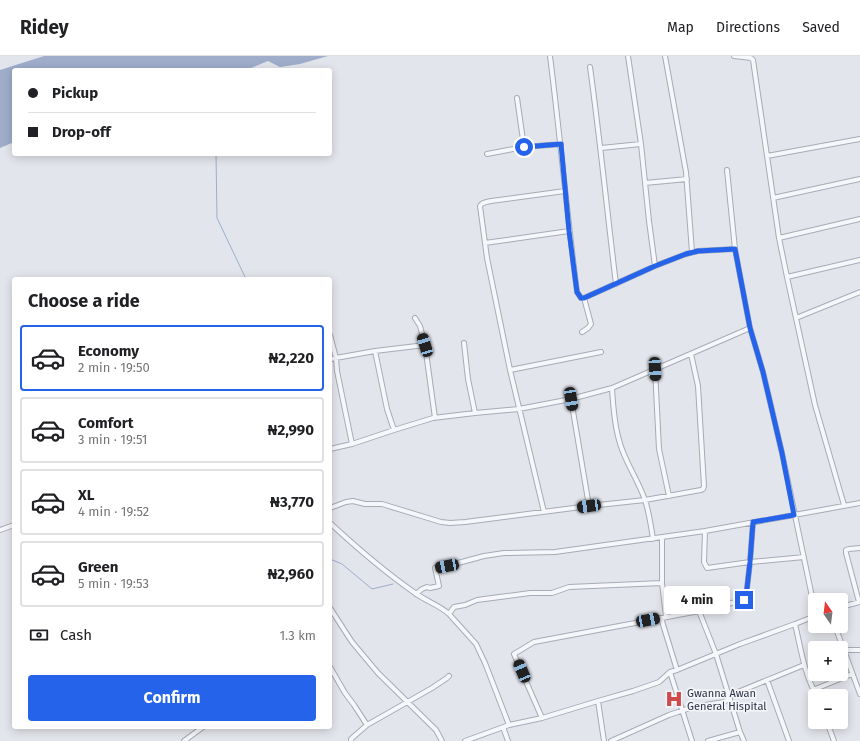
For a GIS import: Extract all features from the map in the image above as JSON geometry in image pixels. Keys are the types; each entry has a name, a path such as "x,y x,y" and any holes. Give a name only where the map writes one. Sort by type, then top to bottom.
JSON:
{"street":[{"path":"550,56 577,292 581,298 584,298 591,324 582,332"},
{"path":"628,56 641,144 655,266"},
{"path":"666,56 687,179 692,252"},
{"path":"734,56 751,58 753,60 779,238 815,405 844,505"},
{"path":"590,67 601,148 607,216 616,284"},
{"path":"516,98 524,147"},
{"path":"767,156 860,140"},
{"path":"487,154 524,147 561,144"},
{"path":"601,148 641,144"},
{"path":"727,170 735,249 750,328 763,372 782,453 811,593"},
{"path":"645,183 687,179"},
{"path":"773,198 860,179"},
{"path":"544,512 510,370 487,258 480,206 481,204 491,201 565,191"},
{"path":"779,238 860,219"},
{"path":"485,243 569,231"},
{"path":"584,298 655,266 692,252 735,249"},
{"path":"787,277 860,260"},
{"path":"796,318 860,292"},
{"path":"415,318 420,326 425,345 435,418"},
{"path":"332,449 352,444 435,418 519,409 571,399 612,388 750,328"},
{"path":"332,343 352,444"},
{"path":"464,343 468,379 475,413"},
{"path":"332,359 375,351 425,345"},
{"path":"375,351 387,409 394,430"},
{"path":"510,370 601,352"},
{"path":"332,507 346,502 382,504 434,520 450,523 645,500 701,490 704,486 698,386 691,354"},
{"path":"655,369 659,450 669,496"},
{"path":"612,388 614,414 619,440 645,500 653,539"},
{"path":"571,399 589,506"},
{"path":"416,594 427,587 430,588 439,586 436,568 484,556 504,553 555,552 653,539 705,531 860,502"},
{"path":"542,718 514,654 534,642 699,611 744,600 746,597 753,522"},
{"path":"332,525 389,574 416,594 449,614 476,644 485,663 508,725"},
{"path":"0,530 12,526"},
{"path":"705,531 704,562 707,568 804,557"},
{"path":"662,537 662,583 666,617"},
{"path":"848,605 860,602 846,550 849,548 860,548"},
{"path":"449,614 454,607 465,605 477,600 530,593 552,593 569,587 662,583"},
{"path":"332,611 352,642 378,673 436,730 442,741"},
{"path":"699,611 716,654 744,741"},
{"path":"661,618 677,670"},
{"path":"465,741 508,725 542,718 660,682 670,672 808,619"},
{"path":"795,624 804,665 809,681 813,689"},
{"path":"848,650 860,650"},
{"path":"848,662 860,692"},
{"path":"611,741 669,715 702,705 724,702 733,694 804,665"},
{"path":"332,670 345,693 367,725"},
{"path":"670,672 692,741"},
{"path":"816,689 852,674"},
{"path":"351,741 351,739 367,725 442,682 449,676"},
{"path":"767,680 789,741"},
{"path":"598,701 604,741"},
{"path":"503,727 508,741"},
{"path":"184,741 200,729"},
{"path":"830,729 834,741"},
{"path":"708,741 740,732"}],"water":[{"path":"44,56 328,56 300,64 280,67 268,61 251,68 12,68 12,143 0,148 0,70"}],"waterway":[{"path":"216,156 217,218 245,277"},
{"path":"332,560 342,564 372,589 393,584"}],"place":[{"name":"Gwanna Awan General Hispital","path":"674,699"}],"route":[{"path":"524,147 561,144 569,231 577,292 581,298 655,266 692,252 735,249 750,328 763,372 782,453 794,515 753,522 746,597 744,600"}]}
